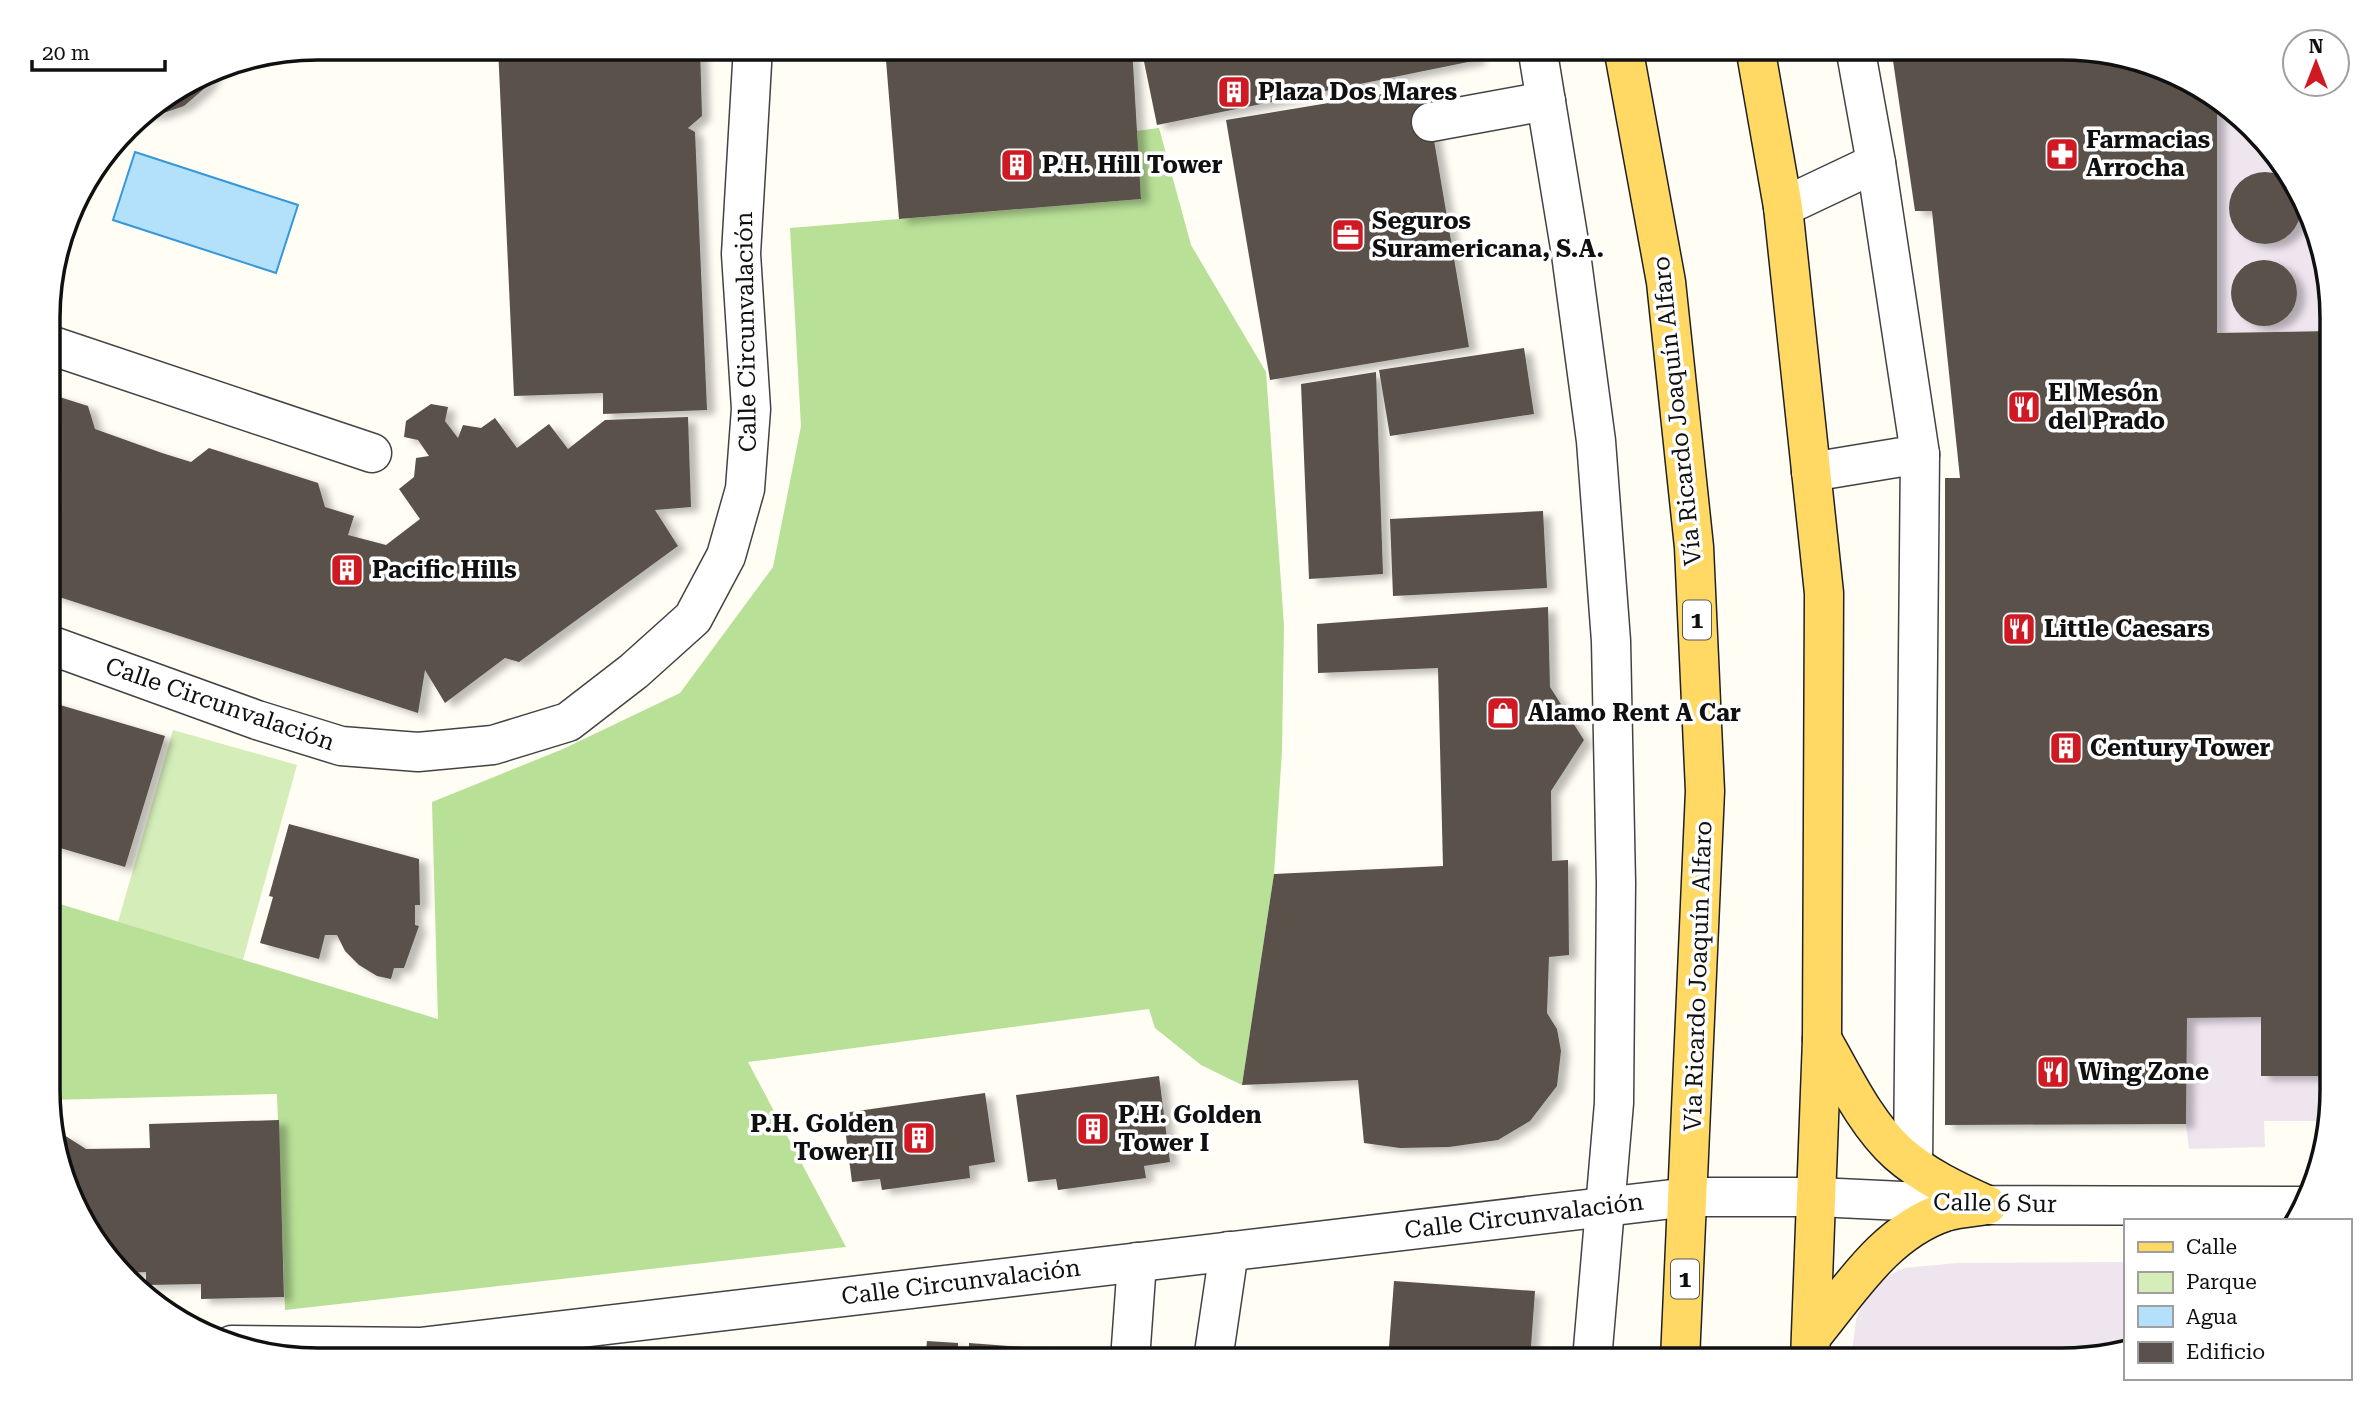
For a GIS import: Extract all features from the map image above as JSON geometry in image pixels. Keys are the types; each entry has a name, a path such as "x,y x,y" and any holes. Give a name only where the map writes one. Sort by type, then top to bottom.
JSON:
{"main road":[{"name":"Vía Ricardo Joaquín Alfaro","path":"1625,60 1666,282 1694,547 1705,791 1689,1197"},
{"path":"1757,60 1783,207 1824,593 1822,1039 1811,1348"},
{"path":"1822,1039 1875,1127 1898,1153 1925,1173 1987,1205"},
{"name":"1","path":"1681,1348 1689,1197"},
{"path":"1811,1348 1871,1262 1904,1233 1944,1212 1987,1205"}],"street":[{"name":"Calle Circunvalación","path":"60,649 257,720 341,746 418,752 493,745 568,722 634,671 693,618 726,556 745,489 751,409 741,254 752,60"},
{"path":"1539,60 1571,254 1596,441 1611,641 1616,897 1614,1103 1593,1348"},
{"path":"1857,60 1876,163 1920,453 1913,1164"},
{"path":"1431,122 1546,101"},
{"path":"1783,207 1876,163"},
{"path":"60,348 372,453"},
{"path":"1811,472 1920,453"},
{"name":"Calle Circunvalación","path":"463,1348 1137,1262 1689,1197"},
{"name":"Calle 6 Sur","path":"1689,1197 1817,1197 1987,1205 2292,1206"},
{"path":"1215,1348 1229,1251"},
{"path":"1131,1348 1137,1262"}],"shaded area":[{"path":"2217,112 2256,147 2285,188 2306,234 2315,267 2319,300 2320,1091 2317,1121 2264,1121 2265,1147 2189,1149 2186,1124 2187,1018 2217,477"},
{"path":"2124,1262 2124,1341 2079,1348 1852,1348 1856,1320 1869,1285 1904,1268 1957,1263"}],"green space":[{"path":"1159,128 1191,245 1266,372 1284,625 1282,751 1274,874 1242,1085 1201,1065 1155,1028 1149,1009 748,1062 846,1247 285,1310 277,1094 60,1100 60,904 438,1019 432,802 563,749 680,693 773,567 801,426 790,228 1141,199 1136,131"},
{"path":"173,730 297,765 243,960 118,922"}],"water":[{"path":"135,152 298,205 276,273 113,220"}],"building":[{"path":"499,60 700,60 702,116 688,128 695,132 707,410 603,414 603,393 514,396"},
{"name":"P.H. Hill Tower","path":"886,60 1133,60 1141,199 899,219"},
{"name":"Plaza Dos Mares","path":"1144,60 1478,60 1157,125"},
{"path":"1893,60 2079,60 2112,64 2145,73 2191,94 2217,112 2217,333 2320,331 2320,1076 2261,1076 2261,1017 2187,1018 2186,1124 1945,1125 1945,478 1960,478 1932,211 1915,211"},
{"path":"207,84 184,106 158,115 188,94"},
{"name":"Seguros Suramericana, S.A.","path":"1425,87 1469,347 1270,380 1226,120"},
{"path":"2258,173 2276,174 2285,188 2299,217 2295,228 2285,238 2272,243 2258,243 2245,238 2235,228 2230,215 2230,201 2235,188 2245,178"},
{"path":"2258,260 2270,260 2282,265 2292,275 2297,293 2295,306 2282,321 2270,326 2258,326 2246,321 2236,311 2231,299 2231,287 2236,275 2246,265"},
{"path":"1524,348 1534,414 1390,436 1379,370"},
{"path":"1376,372 1383,574 1309,579 1301,384"},
{"name":"Pacific Hills","path":"60,397 88,406 95,429 162,453 191,462 209,448 318,483 325,507 354,516 348,535 386,545 420,519 399,489 414,477 416,458 429,456 418,440 404,437 406,421 431,404 448,407 445,421 458,438 463,425 481,428 495,418 517,448 549,424 568,449 605,420 688,417 691,507 655,510 678,546 519,662 505,658 445,703 425,670 418,713 60,597"},
{"path":"1543,511 1547,588 1393,596 1390,519"},
{"path":"1548,607 1550,687 1584,740 1551,791 1552,861 1568,860 1569,955 1549,957 1547,1013 1557,1029 1561,1051 1557,1086 1530,1121 1498,1140 1449,1147 1400,1148 1364,1143 1358,1080 1242,1085 1274,874 1443,866 1438,668 1318,673 1317,624"},
{"path":"60,705 165,736 125,867 60,848"},
{"path":"289,824 419,859 420,905 415,905 415,925 419,926 404,968 394,968 391,979 377,976 359,965 345,951 337,935 325,935 319,959 260,943 273,897 269,896"},
{"name":"P.H. Golden Tower I","path":"1159,1076 1170,1162 1144,1166 1146,1178 1058,1190 1056,1179 1028,1182 1016,1095"},
{"name":"P.H. Golden Tower II","path":"985,1093 995,1162 969,1166 970,1178 882,1190 880,1179 852,1182 843,1113"},
{"path":"279,1120 284,1297 201,1299 201,1284 147,1285 146,1272 135,1273 123,1261 86,1205 73,1174 63,1136 86,1149 150,1148 149,1124"},
{"path":"1394,1281 1535,1291 1531,1348 1389,1348"},
{"path":"927,1341 958,1343 958,1348 926,1348"},
{"path":"969,1343 1023,1347 969,1348"}],"place":[{"name":"Plaza Dos Mares","path":"1234,92"},
{"name":"Farmacias Arrocha","path":"2062,154"},
{"name":"P.H. Hill Tower","path":"1017,165"},
{"name":"Seguros Suramericana, S.A.","path":"1348,235"},
{"name":"El Mesón del Prado","path":"2024,407"},
{"name":"Pacific Hills","path":"347,570"},
{"name":"Little Caesars","path":"2019,629"},
{"name":"Alamo Rent A Car","path":"1503,713"},
{"name":"Century Tower","path":"2066,748"},
{"name":"Wing Zone","path":"2053,1072"},
{"name":"P.H. Golden Tower I","path":"1093,1129"},
{"name":"P.H. Golden Tower II","path":"919,1138"}]}
